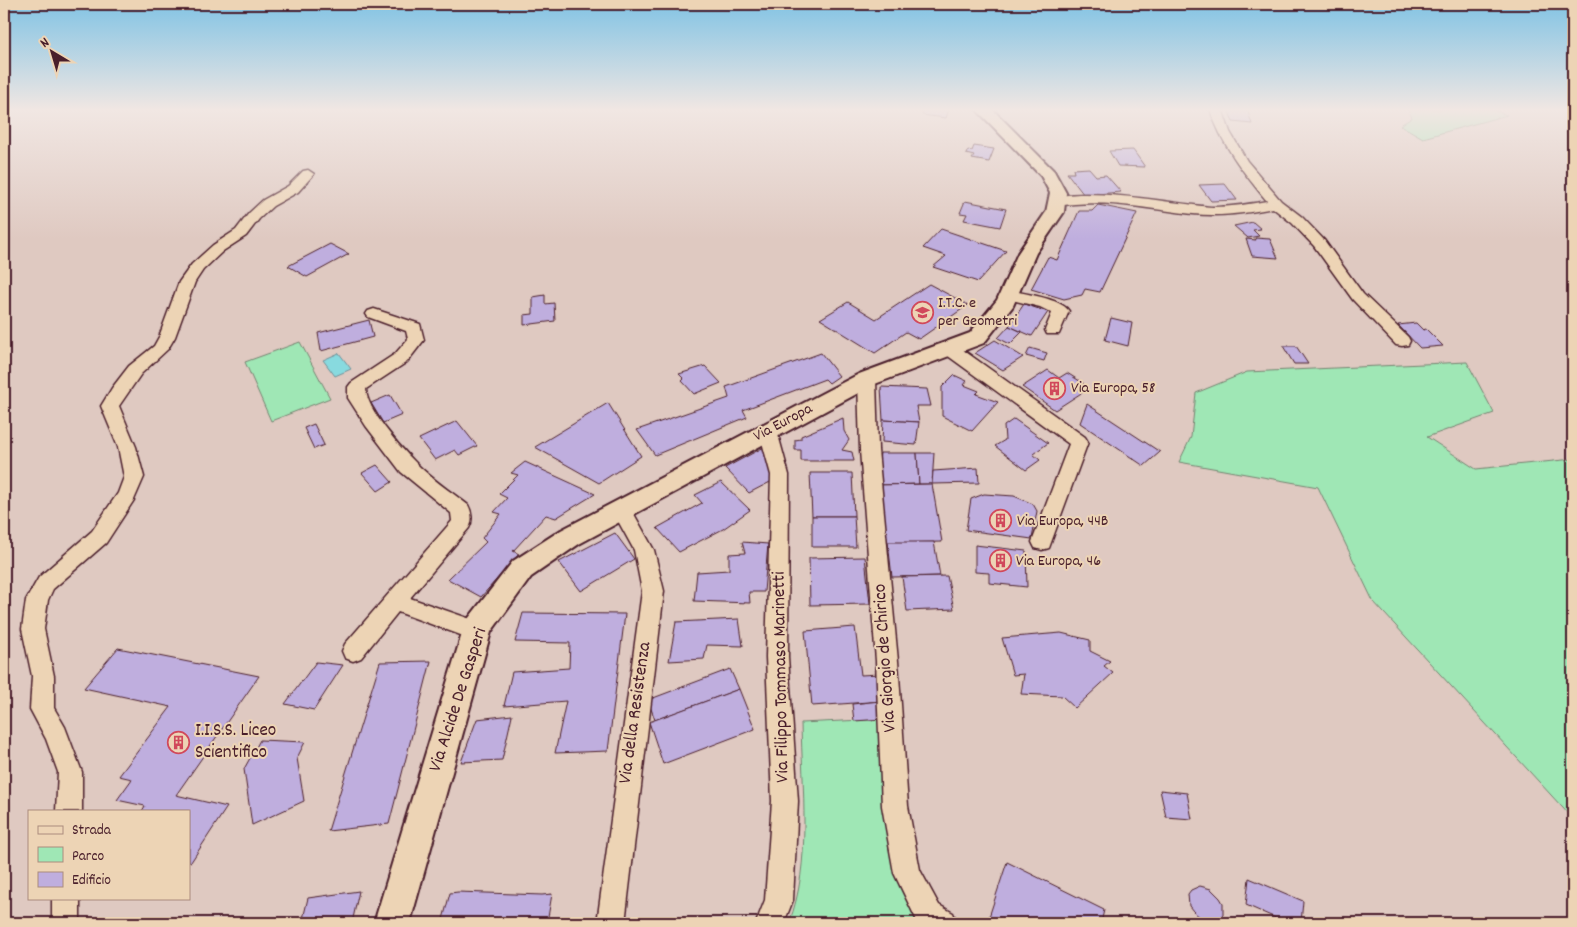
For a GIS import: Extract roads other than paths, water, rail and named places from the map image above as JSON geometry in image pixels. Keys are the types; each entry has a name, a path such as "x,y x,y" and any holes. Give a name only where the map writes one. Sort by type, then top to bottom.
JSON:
{"main road":[{"path":"1026,152 1048,174 1058,193 1057,202"},
{"name":"Via Europa","path":"622,510 867,379 977,338 1006,302 1027,253 1056,212 1057,202"},
{"name":"Via Alcide De Gasperi","path":"392,923 477,630 522,569 570,537 622,510"}],"street":[{"path":"1236,152 1242,163 1276,204 1297,220 1319,244 1358,297 1402,341"},
{"path":"68,810 70,772 56,736 42,709 43,676 33,629 37,600 46,583 99,537 127,495 134,477 126,447 110,406 135,370 160,349 167,337 187,282 197,267 218,248 241,233 254,216 268,203 294,189 308,174"},
{"path":"1057,202 1074,198 1136,202 1214,211 1276,204"},
{"path":"1009,295 1045,303 1061,311 1053,330"},
{"path":"353,651 394,600 462,523 461,510 408,467 372,422 357,398 357,387 401,358 416,340 414,328 374,314"},
{"path":"950,349 1079,442 1042,542"},
{"name":"Via Giorgio de Chirico","path":"867,379 869,450 887,661 895,806 907,873 929,915 943,923"},
{"name":"Via Filippo Tommaso Marinetti","path":"768,431 780,475 777,656 785,800 779,900 770,923"},
{"name":"Via della Resistenza","path":"611,923 653,591 644,550 622,510"},
{"path":"394,600 477,630"},
{"path":"66,900 66,923"}],"water":[{"path":"339,353 351,369 335,376 323,360"}],"place":[{"name":"I.T.C. e per Geometri","path":"922,312"},
{"name":"Via Europa, 58","path":"1055,388"},
{"name":"Via Europa, 44B","path":"1001,521"},
{"name":"Via Europa, 46","path":"1000,561"},
{"name":"I.I.S.S. Liceo Scientifico","path":"179,742"}]}
